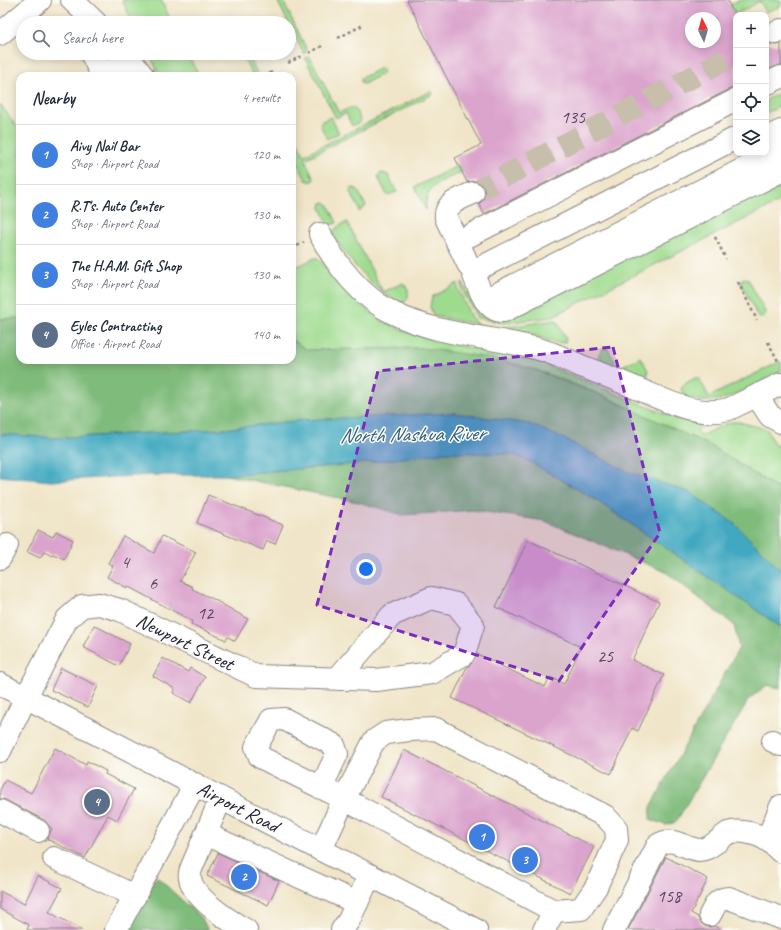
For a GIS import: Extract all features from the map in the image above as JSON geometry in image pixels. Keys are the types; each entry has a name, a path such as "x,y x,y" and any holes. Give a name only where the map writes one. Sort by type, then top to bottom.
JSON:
{"main road":[{"path":"21,16 40,0"},
{"path":"72,0 87,16"},
{"path":"0,34 16,20"},
{"path":"94,60 102,72 133,63"},
{"path":"769,83 781,77"},
{"path":"457,242 733,102"},
{"path":"769,122 781,116"},
{"path":"769,137 781,131"},
{"path":"481,290 476,270 481,267 733,140"},
{"path":"769,146 781,140"},
{"path":"481,290 781,150"},
{"path":"481,290 733,155"},
{"path":"481,290 749,156"},
{"path":"481,290 781,159"},
{"path":"473,192 451,204 445,210 446,218 481,290 500,311 508,309 781,171"},
{"path":"314,237 328,250 366,294 392,313 437,329 543,351 688,409 700,412 721,411 736,406 781,384"},
{"path":"757,396 770,416 781,422"},
{"path":"431,598 456,604 473,625 464,654 432,672 376,680 337,679 392,615 431,598"},
{"name":"Newport Street","path":"0,751 26,697 67,619 82,606 99,604 120,610 256,676 337,679"},
{"name":"Airport Road","path":"0,684 476,930"},
{"path":"321,788 344,799 554,910 581,909 596,887 617,840 616,828 605,816 436,729 386,733 374,741 344,799 321,850"},
{"path":"116,930 195,784"},
{"path":"222,798 189,876 195,890 218,913 246,930"},
{"path":"614,930 658,845 663,841 701,850 708,848 728,833 736,832 754,834 774,846 781,806"},
{"path":"0,811 38,831"},
{"path":"206,834 357,903"},
{"path":"54,858 135,896"},
{"path":"342,930 349,920 370,875"},
{"path":"710,915 716,902 729,898 774,921"},
{"path":"544,930 554,910"}],"path":[{"path":"338,38 363,25"},
{"path":"309,53 322,46"},
{"path":"296,59 302,56"},
{"path":"288,64 295,60"},
{"path":"296,247 314,237"},
{"path":"715,237 726,259"},
{"path":"738,282 758,320"},
{"path":"768,342 778,361"}],"highlighted area":[{"path":"613,347 660,533 559,681 317,605 378,371"}],"green space":[{"path":"122,0 161,0 169,16 130,16"},
{"path":"277,0 284,0 283,1 290,16 285,16"},
{"path":"740,0 781,0 781,6 766,12 760,1 740,12 734,12 730,5"},
{"path":"296,28 307,50 304,54 296,38"},
{"path":"310,57 339,113 348,108 353,108 357,112 361,122 352,126 346,113 336,118 305,58"},
{"path":"152,60 191,60 197,72 158,72"},
{"path":"245,60 250,60 256,72 251,72"},
{"path":"381,68 384,70 383,73 364,84 361,83 361,78"},
{"path":"431,91 433,94 305,159 314,179 312,182 306,180 296,160 296,140 304,155"},
{"path":"781,92 781,106 769,112 769,98"},
{"path":"0,104 16,126 16,318 0,319"},
{"path":"331,117 339,133 327,139 320,124 322,121"},
{"path":"459,165 462,172 442,181 432,189 426,202 426,210 415,187"},
{"path":"383,173 388,175 397,192 387,195 378,177"},
{"path":"781,175 781,201 551,317 504,323 477,318 462,289 462,282 478,310 489,317"},
{"path":"351,189 357,189 366,206 359,212 359,208 350,192"},
{"path":"325,202 328,204 337,223 329,225 321,208 322,203"},
{"path":"347,222 383,292 360,272 338,243 332,232"},
{"path":"317,258 353,298 378,318 402,330 436,341 538,361 677,419 705,425 697,430 700,436 730,422 739,422 766,429 775,446 781,443 781,491 711,446 601,395 536,370 421,348 307,350 296,343 296,267"},
{"path":"743,278 748,279 765,312 765,315 762,318 758,317 741,283"},
{"path":"403,283 408,289 408,298 405,302 398,303 383,292"},
{"path":"458,283 458,289 471,317 477,324 500,328 556,320 566,339 565,342 558,343 535,336 434,316 430,307 432,297"},
{"path":"16,318 16,364 296,364 296,343 307,350 421,348 492,358 536,370 601,395 711,446 781,491 781,570 735,524 689,492 630,473 564,439 529,424 454,413 303,420 224,429 56,438 0,434 0,319"},
{"path":"604,348 608,349 618,368 641,357 648,371 648,375 640,377 602,362 599,358 599,354"},
{"path":"781,361 781,371 744,391 724,398 703,401 685,396 681,390 683,385 695,378 699,378 709,397"},
{"path":"446,452 511,454 529,461 596,500 781,627 781,688 767,685 749,699 676,822 666,825 650,819 651,807 739,648 734,625 666,572 545,521 473,510 403,515 358,502 226,475 357,464"},
{"path":"157,877 202,919 208,930 116,930"}],"water":[{"name":"North Nashua River","path":"454,413 529,424 564,439 630,473 689,492 735,524 781,570 781,627 596,500 529,461 511,454 446,452 357,464 226,475 149,475 51,481 0,476 0,434 56,438 224,429 303,420"}],"building":[{"path":"407,0 727,0 733,12 733,88 484,214 479,204 485,195 484,188 481,183 475,181 467,182 455,158 481,145"},
{"path":"769,43 776,45 781,44 781,65 769,69"},
{"path":"208,495 283,525 275,544 267,541 263,550 197,523"},
{"path":"38,530 53,537 56,531 73,540 64,559 44,552 40,558 27,552"},
{"path":"123,536 154,553 162,536 196,552 180,581 248,619 235,641 228,637 226,640 191,624 192,621 127,586 127,588 107,577 113,566 108,563"},
{"path":"528,540 659,602 632,660 664,675 638,731 632,728 611,774 452,698 467,667 471,664 477,654 545,687 550,677 564,684 581,647 496,607"},
{"path":"94,625 130,644 119,666 83,647"},
{"path":"163,658 188,672 190,668 205,677 191,703 173,693 175,689 153,676"},
{"path":"61,668 98,686 88,707 51,690"},
{"path":"55,748 86,765 87,761 106,771 105,774 134,789 117,820 108,815 85,858 47,839 52,829 44,820 6,800 0,799 0,790 5,780 31,793"},
{"path":"404,750 594,847 570,893 381,797"},
{"path":"218,853 279,881 268,905 207,876"},
{"path":"666,857 708,879 691,913 698,917 700,922 705,926 715,926 723,930 628,930"},
{"path":"38,876 62,888 49,912 82,930 27,930 29,925 0,909 0,891 24,904"}],"tunnel":[{"path":"473,193 733,56"}],"place":[{"name":"Eyles Contracting","path":"97,802"},
{"name":"Aivy Nail Bar","path":"482,837"},
{"name":"The H.A.M. Gift Shop","path":"525,860"},
{"name":"R.T's. Auto Center","path":"244,877"}]}
